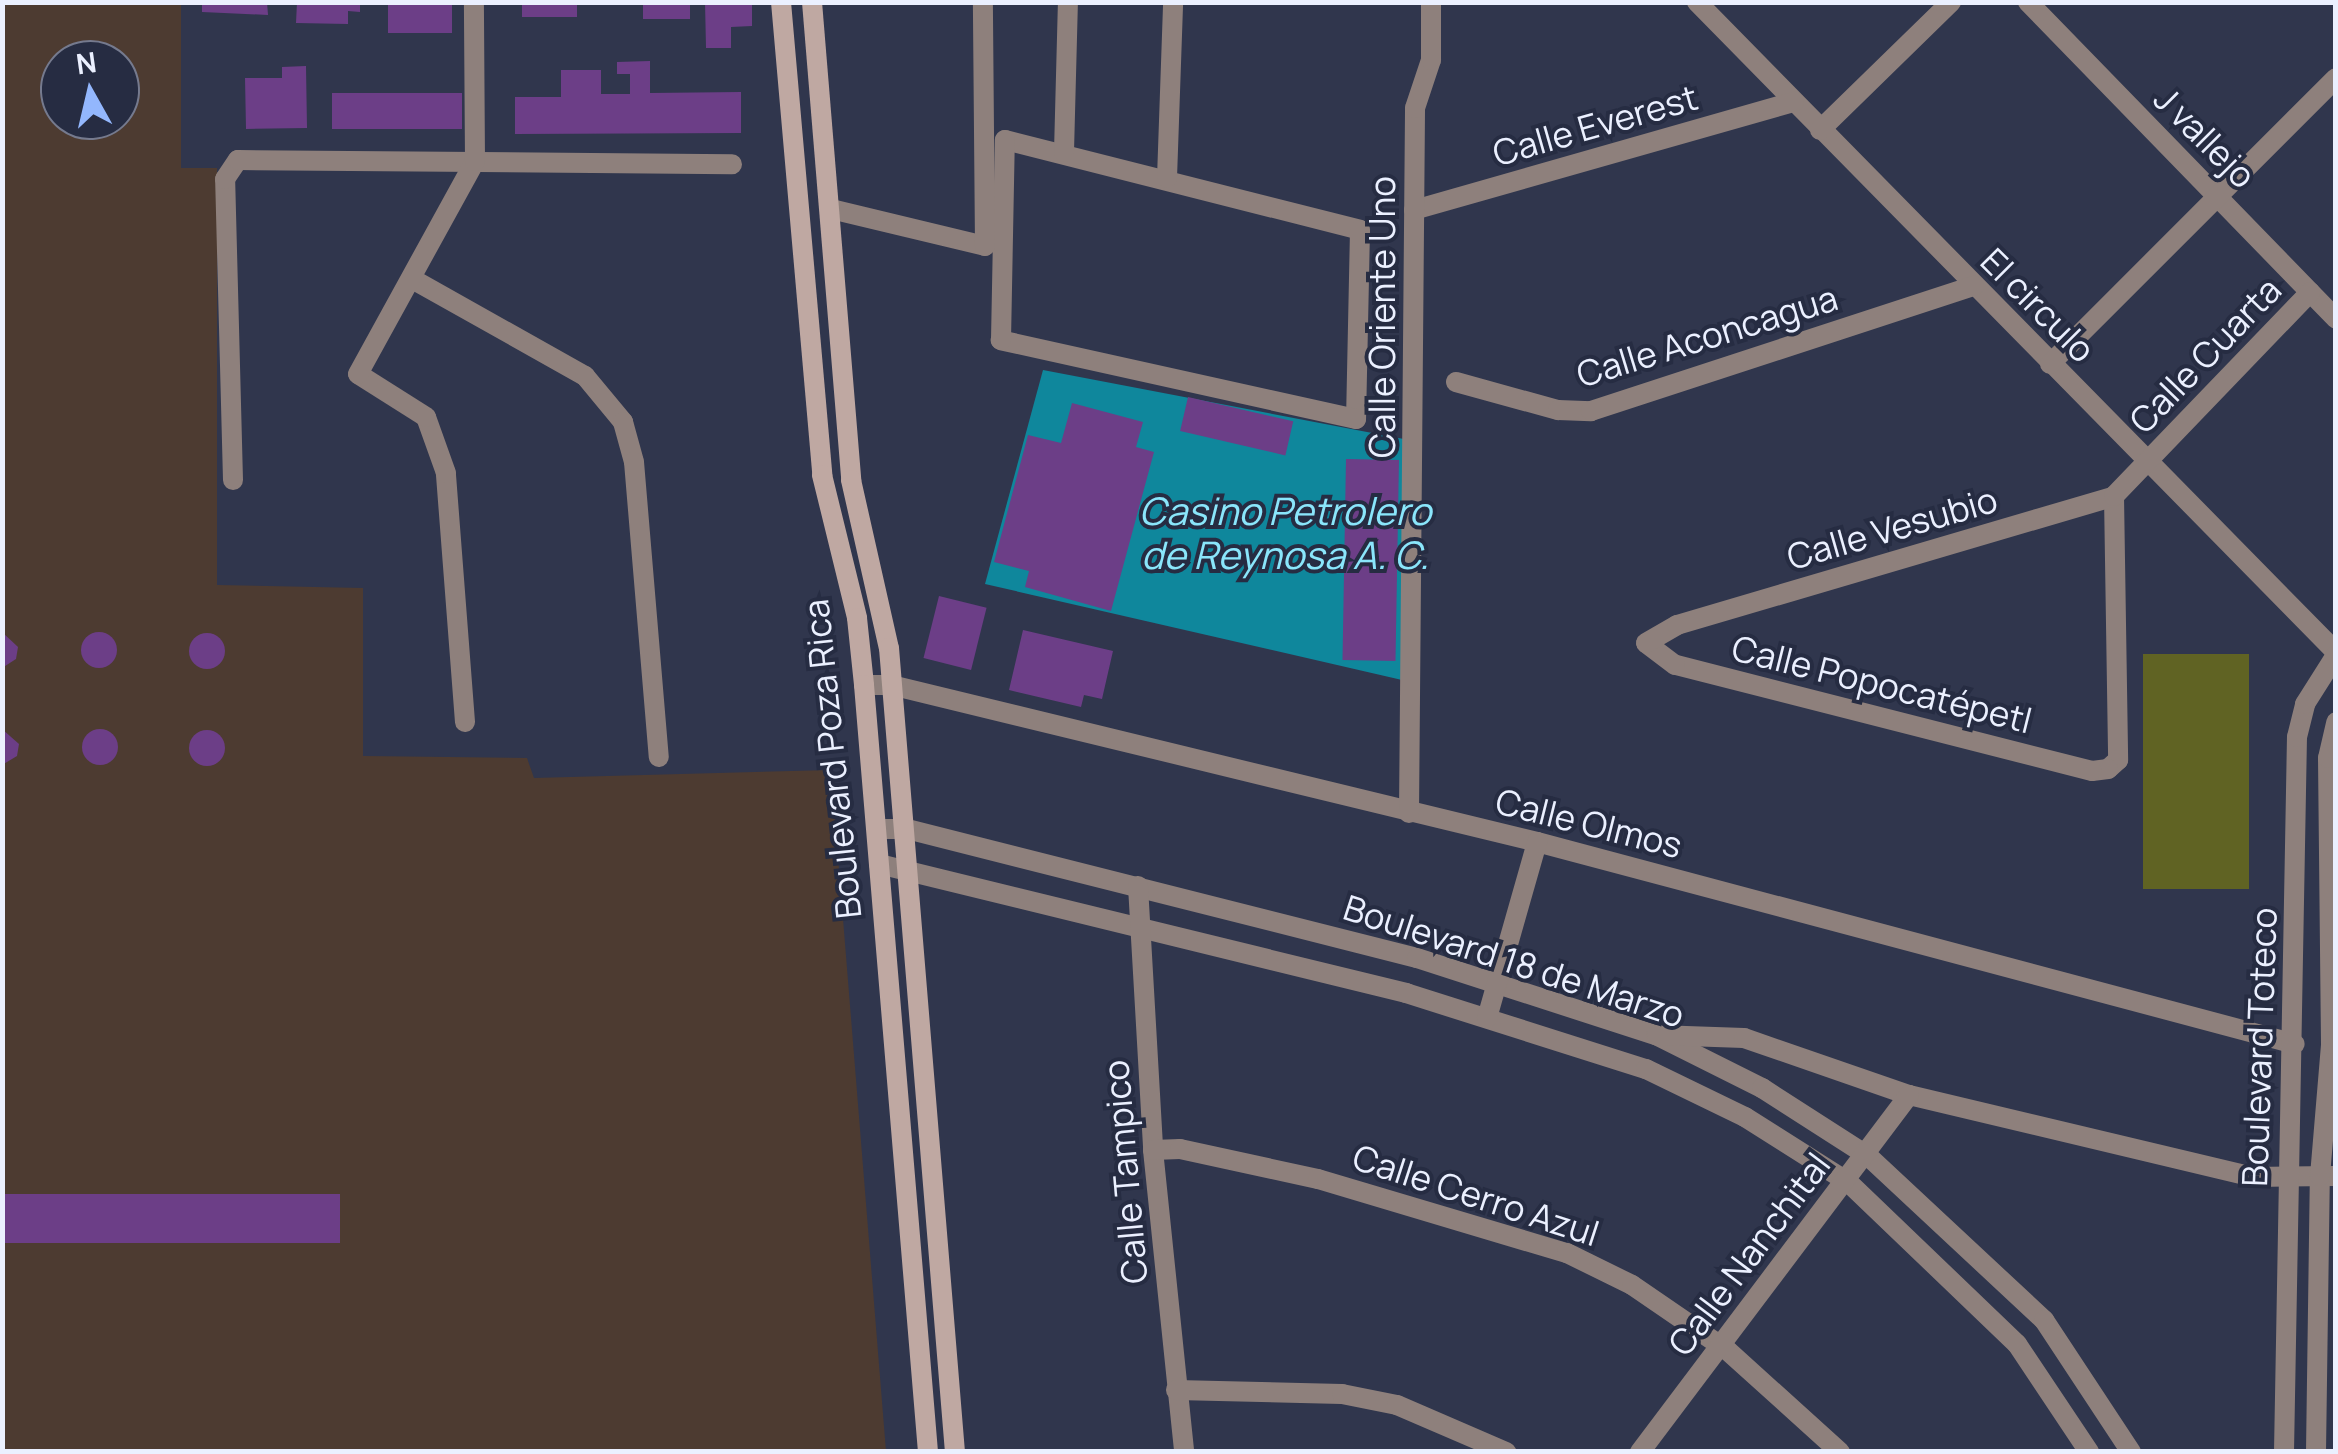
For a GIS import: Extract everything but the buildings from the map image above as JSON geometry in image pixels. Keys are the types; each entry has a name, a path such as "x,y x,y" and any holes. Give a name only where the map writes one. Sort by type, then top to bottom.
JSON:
{"main road":[{"name":"Boulevard Poza Rica","path":"782,2 822,475 857,618 864,685 928,1452"},
{"name":"Boulevard Poza Rica","path":"812,2 852,480 884,611 907,829 955,1452"}],"street":[{"path":"465,722 446,472 426,417 358,374 414,280 475,160 474,2"},
{"path":"830,209 985,246 983,2"},
{"path":"1064,152 1068,2"},
{"path":"1167,178 1173,2"},
{"name":"Calle Oriente Uno","path":"1410,813 1415,108 1430,60 1431,2"},
{"name":"El circulo","path":"1697,2 2336,654"},
{"path":"1820,130 1951,2"},
{"name":"J vallejo","path":"2028,2 2336,319"},
{"path":"2050,364 2336,78"},
{"name":"Calle Everest","path":"1414,210 1794,102"},
{"path":"1005,140 1064,152 1360,230 1356,419 1001,340 1005,140"},
{"path":"233,480 228,167 238,160 732,164"},
{"path":"414,280 585,376 622,422 634,462 659,756"},
{"name":"Calle Aconcagua","path":"1456,382 1558,410 1591,411 1974,286"},
{"name":"Calle Cuarta","path":"2146,462 2310,292"},
{"path":"2114,496 2146,462"},
{"name":"Calle Vesubio","path":"1646,643 1676,625 2114,496"},
{"name":"Calle Popocatépetl","path":"1646,643 1675,665 2092,771 2108,768 2118,760 2114,496"},
{"name":"Boulevard Toteco","path":"2284,1452 2295,1044 2296,738 2305,704 2336,654"},
{"name":"Calle Olmos","path":"864,685 891,685 1537,842 2295,1044"},
{"name":"Boulevard Toteco","path":"2316,1452 2328,1176 2328,758 2336,722"},
{"name":"Boulevard 18 de Marzo","path":"877,829 907,829 1138,886 1498,984 1656,1035 1762,1088 1865,1154 2044,1320 2130,1452"},
{"path":"1487,1018 1537,842"},
{"name":"Boulevard 18 de Marzo","path":"879,864 910,868 1140,926 1487,1018 1646,1068 1746,1117 1845,1180 2017,1344 2089,1452"},
{"name":"Calle Tampico","path":"1138,886 1153,1150 1184,1452"},
{"path":"1656,1035 1708,1032 1744,1038 1909,1095 2254,1177 2328,1176"},
{"name":"Calle Nanchital","path":"1640,1452 1909,1095"},
{"name":"Calle Cerro Azul","path":"1153,1150 1180,1149 1318,1179 1568,1253 1632,1285 1720,1346 1840,1452"},
{"path":"1176,1390 1342,1394 1397,1405 1506,1452"}],"shaded area":[{"path":"3,3 181,3 181,168 217,168 217,585 363,588 363,756 527,758 534,778 831,770 886,1451 3,1452"},
{"path":"2143,654 2249,654 2249,889 2143,889"}],"water":[{"name":"Casino Petrolero de Reynosa A. C.","path":"1043,370 1409,440 1402,680 985,584"}]}
